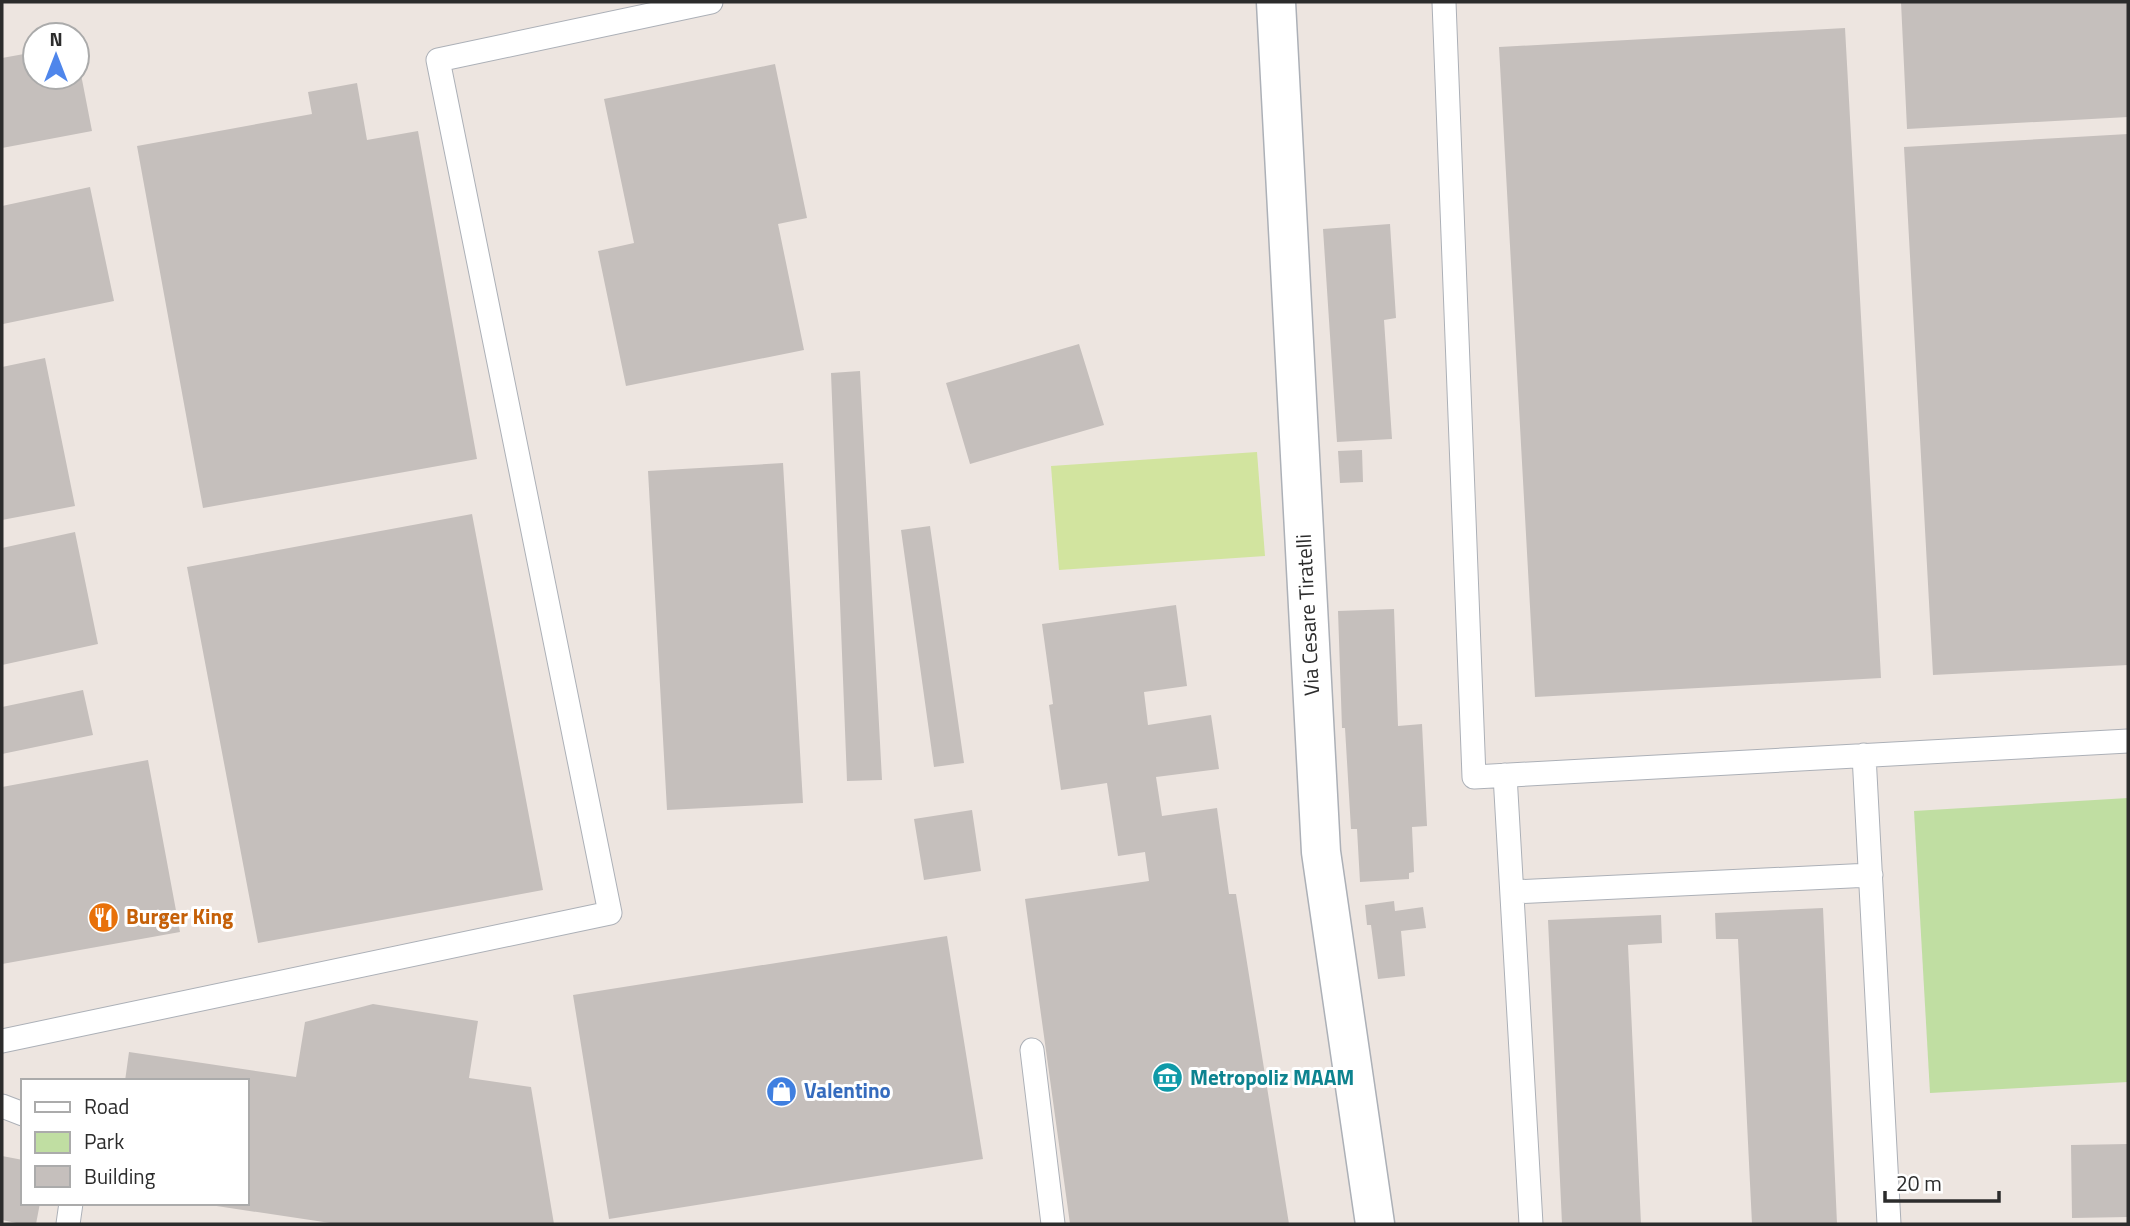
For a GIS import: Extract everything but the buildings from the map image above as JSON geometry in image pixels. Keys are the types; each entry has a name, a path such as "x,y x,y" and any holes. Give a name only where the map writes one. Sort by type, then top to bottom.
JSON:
{"street":[{"name":"Via Cesare Tiratelli","path":"1276,2 1321,852 1375,1224"}],"lane":[{"path":"2,1041 610,913 438,60 711,2"},
{"path":"1444,2 1474,777 2128,741"},
{"path":"1864,755 1889,1224"},
{"path":"1506,775 1531,1224"},
{"path":"1512,892 1871,875"},
{"path":"1032,1050 1053,1224"},
{"path":"2,1107 21,1113"},
{"path":"68,1224 71,1205"}],"green space":[{"path":"1257,452 1265,556 1059,570 1051,466"},
{"path":"2128,798 2128,1082 1930,1093 1914,811"}],"place":[{"name":"Burger King","path":"103,917"},
{"name":"Metropoliz MAAM","path":"1167,1078"},
{"name":"Valentino","path":"781,1091"}]}
